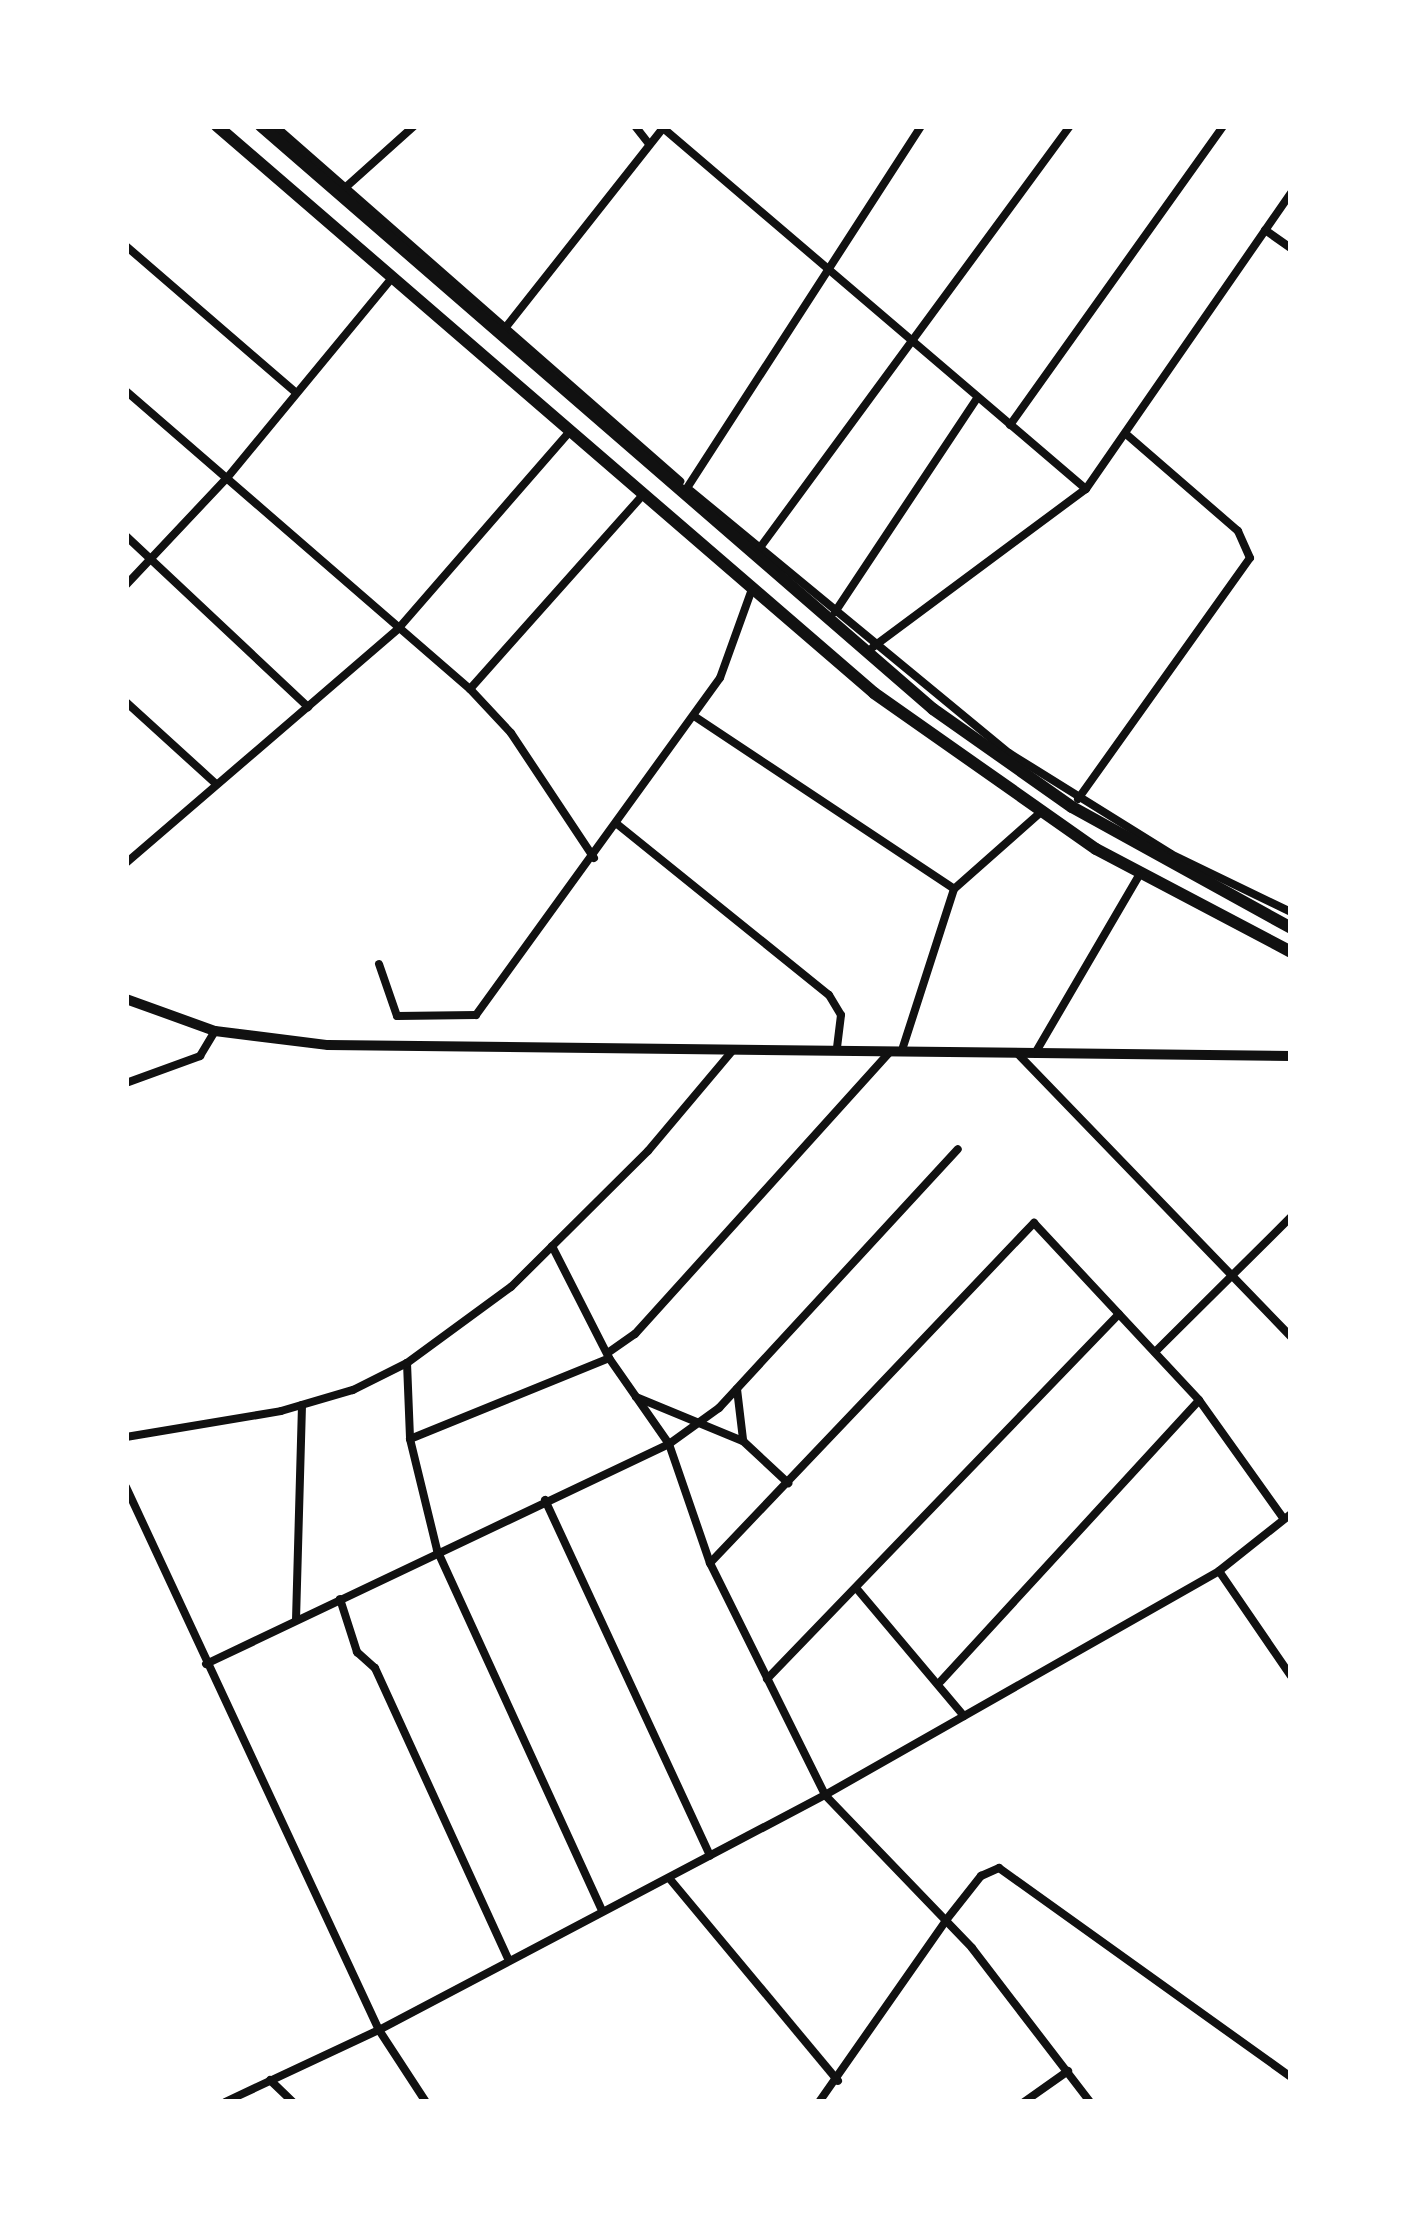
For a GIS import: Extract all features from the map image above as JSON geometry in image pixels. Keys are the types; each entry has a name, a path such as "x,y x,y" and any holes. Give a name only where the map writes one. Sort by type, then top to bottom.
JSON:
{"highway":[{"path":"217,126 874,693 1040,813 1140,874 1291,952"},
{"path":"261,126 933,709 1072,807 1291,928"}],"main road":[{"path":"126,999 215,1031 328,1045 899,1047 1291,1056"}],"street":[{"path":"275,126 873,646 1078,799 1291,912"},
{"path":"346,188 414,126"},
{"path":"635,126 650,145"},
{"path":"688,488 824,267 921,126"},
{"path":"759,548 916,344 1070,126"},
{"path":"1010,425 1223,126"},
{"path":"506,327 664,127 1086,489"},
{"path":"873,646 1086,489 1291,193"},
{"path":"1265,230 1291,248"},
{"path":"126,246 294,391"},
{"path":"126,585 226,478 391,279"},
{"path":"126,391 470,689 511,733 594,857"},
{"path":"835,612 978,398"},
{"path":"126,863 398,629 568,432"},
{"path":"1078,799 1250,558 1238,531 1127,435"},
{"path":"470,689 642,496"},
{"path":"126,536 308,707"},
{"path":"379,964 397,1016 476,1016 720,677 752,589"},
{"path":"126,702 216,784"},
{"path":"694,716 954,889"},
{"path":"410,1439 609,1355 635,1334 899,1047 954,889 1040,813"},
{"path":"617,824 829,994 841,1015 837,1048"},
{"path":"1037,1050 1140,874"},
{"path":"126,1083 200,1057 215,1031"},
{"path":"126,1438 302,1405 407,1363 552,1246 734,1048"},
{"path":"1014,1049 1291,1337"},
{"path":"206,1664 436,1550 669,1444 699,1424 958,1149"},
{"path":"1155,1352 1291,1217"},
{"path":"225,2102 379,2030 825,1795 1219,1570 1288,1517 1199,1400 1034,1223 710,1563"},
{"path":"552,1246 609,1355 669,1444 710,1563 825,1795 947,1919 1090,2102"},
{"path":"767,1679 1118,1314"},
{"path":"407,1363 410,1439 436,1550 602,1911"},
{"path":"737,1388 743,1441"},
{"path":"636,1396 743,1441 788,1484"},
{"path":"941,1681 1199,1400"},
{"path":"296,1620 302,1405"},
{"path":"126,1487 379,2030 426,2102"},
{"path":"545,1500 710,1856"},
{"path":"1219,1570 1291,1676"},
{"path":"856,1589 941,1681 964,1717"},
{"path":"340,1598 357,1652 375,1668 509,1961"},
{"path":"819,2102 981,1876 1006,1868 1291,2077"},
{"path":"669,1878 838,2081"},
{"path":"1024,2102 1068,2071"},
{"path":"270,2080 292,2102"}]}
